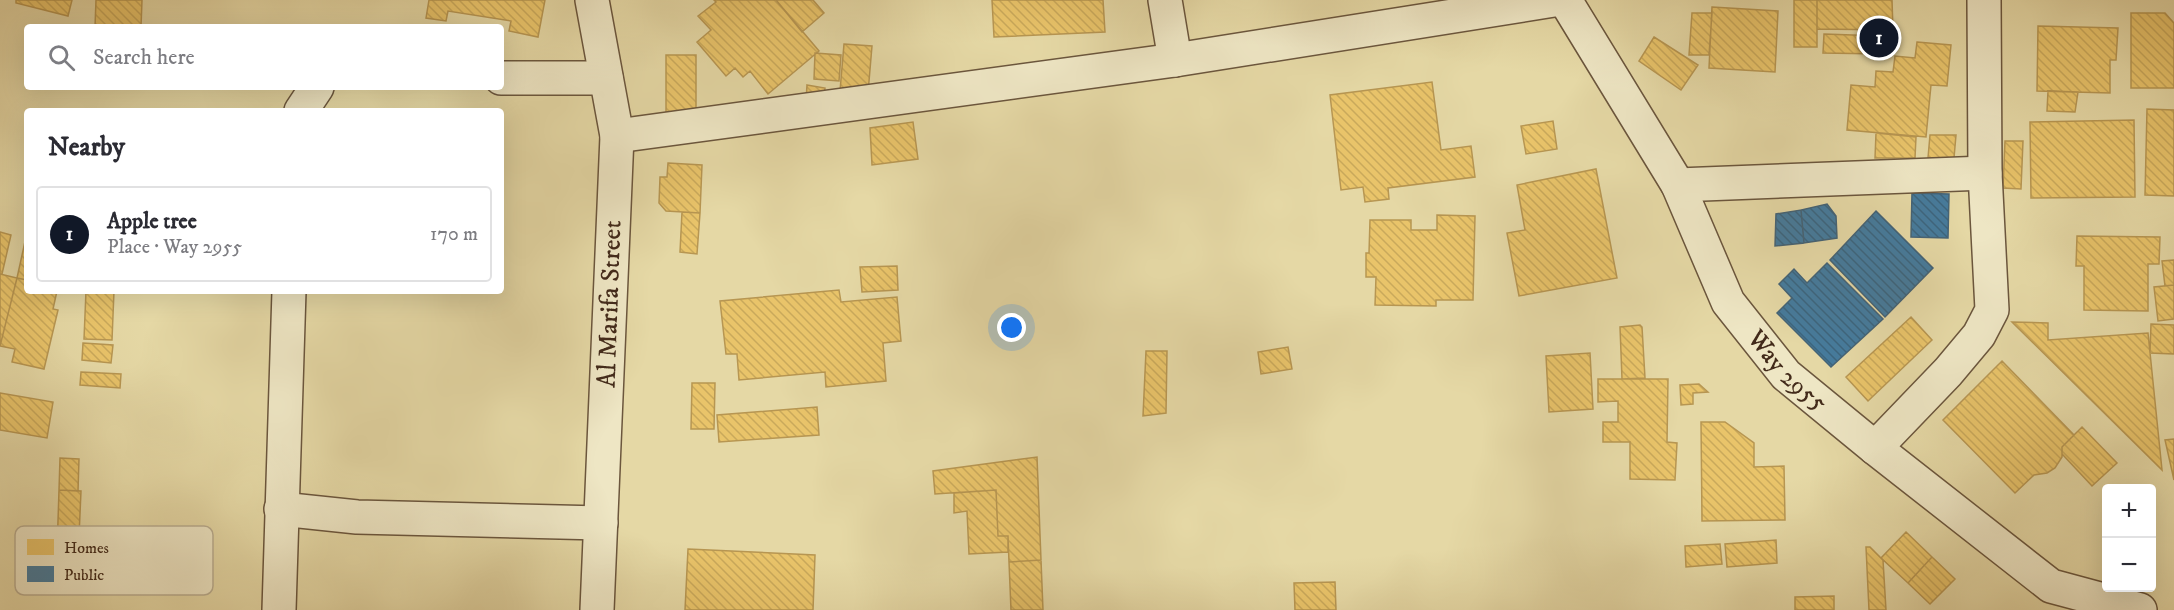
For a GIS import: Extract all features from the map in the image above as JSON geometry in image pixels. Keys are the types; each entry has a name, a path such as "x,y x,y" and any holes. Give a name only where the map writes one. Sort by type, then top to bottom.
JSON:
{"street":[{"name":"Al Marifa Street","path":"592,0 617,136 597,610"},
{"path":"1165,0 1175,60"},
{"path":"617,136 1175,60 1554,0"},
{"name":"Way 2955","path":"1565,0 1678,185 1728,302 1786,375 1875,448 2049,598 2140,610"},
{"path":"1875,448 1979,335 1992,310 1985,172 1984,0"},
{"path":"504,78 606,78"},
{"path":"303,108 315,90"},
{"path":"1678,185 1985,172"},
{"path":"279,610 289,294"},
{"path":"281,509 357,517 601,523"}],"building: Homes":[{"path":"16,0 72,0 68,16 16,3"},
{"path":"96,0 142,0 141,24 95,24"},
{"path":"429,0 545,0 538,37 509,31 511,21 448,11 446,21 426,18"},
{"path":"714,0 776,0 819,51 768,94 750,71 743,77 735,68 726,76 697,42 711,30 698,16 716,2"},
{"path":"776,0 813,0 824,13 802,32"},
{"path":"992,0 1103,0 1105,32 994,37"},
{"path":"1794,0 1817,0 1817,47 1794,47"},
{"path":"1817,0 1892,0 1893,30 1817,29"},
{"path":"1712,7 1778,11 1775,72 1709,68"},
{"path":"1692,13 1712,13 1709,55 1689,55"},
{"path":"2131,13 2165,13 2174,23 2174,88 2131,88"},
{"path":"2038,26 2118,28 2116,60 2110,60 2110,93 2037,91"},
{"path":"1824,34 1881,36 1880,54 1823,53"},
{"path":"1654,37 1698,65 1681,90 1639,61"},
{"path":"1917,42 1951,45 1947,86 1931,85 1926,137 1847,130 1851,85 1875,87 1876,71 1893,72 1895,56 1915,58"},
{"path":"844,44 872,46 868,93 840,91"},
{"path":"815,53 841,55 839,81 814,79"},
{"path":"666,55 696,55 696,114 666,114"},
{"path":"1432,82 1441,150 1471,146 1475,177 1388,188 1389,199 1365,202 1363,187 1341,190 1330,95"},
{"path":"807,85 825,88 823,103 806,101"},
{"path":"2048,91 2078,92 2075,112 2047,111"},
{"path":"2147,109 2174,110 2174,196 2145,195"},
{"path":"2134,120 2135,197 2031,198 2030,122"},
{"path":"1553,121 1557,149 1526,154 1521,126"},
{"path":"913,122 918,159 872,165 870,128"},
{"path":"1876,133 1916,137 1915,158 1875,158"},
{"path":"1930,135 1956,135 1954,158 1928,158"},
{"path":"2005,141 2023,141 2021,189 2003,188"},
{"path":"668,163 702,165 700,213 666,211 659,203 660,177 667,177"},
{"path":"1596,169 1617,278 1519,296 1507,233 1525,230 1517,185"},
{"path":"682,212 700,213 697,254 680,252"},
{"path":"1437,215 1475,216 1473,300 1436,300 1436,306 1375,305 1376,277 1366,277 1370,220 1411,220 1411,230 1437,230"},
{"path":"0,232 11,235 2,274 0,274"},
{"path":"2077,236 2160,237 2159,264 2148,264 2148,311 2084,310 2084,266 2076,266"},
{"path":"24,246 24,279 17,278"},
{"path":"2174,260 2174,285 2165,286 2162,261"},
{"path":"897,266 898,290 862,292 860,267"},
{"path":"0,274 17,278 0,346"},
{"path":"17,278 24,279 24,294 56,294 53,309 58,310 44,369 12,362 15,349 0,346"},
{"path":"2174,285 2174,319 2158,321 2154,287"},
{"path":"839,290 841,302 897,297 901,341 883,343 886,381 826,387 825,372 739,380 737,354 726,354 720,301"},
{"path":"86,294 114,294 112,340 84,339"},
{"path":"1911,317 1932,340 1868,401 1846,377"},
{"path":"2012,322 2048,323 2048,340 2148,333 2162,470"},
{"path":"2151,324 2174,325 2174,354 2150,353"},
{"path":"1640,325 1642,327 1645,378 1622,379 1620,327"},
{"path":"83,343 113,345 111,363 82,360"},
{"path":"1288,347 1292,369 1261,374 1258,352"},
{"path":"1146,351 1167,351 1166,413 1143,416"},
{"path":"1590,353 1593,409 1549,412 1546,356"},
{"path":"2002,361 2074,435 2062,447 2062,457 2055,468 2047,473 2034,475 2015,493 1943,420"},
{"path":"81,372 121,374 120,388 80,385"},
{"path":"1598,379 1668,379 1667,442 1677,443 1675,480 1630,479 1630,442 1603,442 1603,422 1618,422 1618,401 1598,402"},
{"path":"692,383 715,383 714,429 691,429"},
{"path":"1699,384 1708,392 1693,393 1693,404 1681,405 1680,385"},
{"path":"0,393 53,402 47,438 0,430"},
{"path":"817,407 819,435 719,442 717,415"},
{"path":"1701,422 1725,422 1754,443 1754,467 1784,466 1785,520 1702,521"},
{"path":"2082,427 2117,463 2092,486 2062,454 2062,447"},
{"path":"2174,439 2174,480 2165,440"},
{"path":"1037,457 1041,560 1009,562 1008,536 998,536 996,490 935,494 933,471"},
{"path":"60,458 79,459 78,491 59,490"},
{"path":"59,490 81,491 79,526 58,526"},
{"path":"996,490 998,536 1008,536 1008,552 969,554 967,511 954,513 954,493"},
{"path":"1906,532 1932,557 1908,583 1881,558"},
{"path":"1776,540 1777,563 1727,567 1725,544"},
{"path":"1720,544 1722,564 1686,567 1685,546"},
{"path":"1866,547 1870,547 1883,560 1886,610 1869,610"},
{"path":"688,549 815,555 813,610 685,610"},
{"path":"1932,557 1955,579 1930,604 1908,583"},
{"path":"1041,560 1043,610 1011,610 1009,562"},
{"path":"1335,582 1336,610 1295,610 1294,583"},
{"path":"1834,596 1834,610 1795,610 1795,597"}],"building: Public":[{"path":"1912,193 1949,194 1948,238 1911,237"},
{"path":"1827,204 1836,216 1837,238 1804,243 1801,210"},
{"path":"1801,210 1804,243 1775,246 1776,214"},
{"path":"1876,211 1933,268 1885,317 1830,260"},
{"path":"1827,263 1883,319 1831,367 1777,313 1792,298 1779,284 1794,269 1807,283"}],"place":[{"name":"Apple tree","path":"1879,38"}]}
